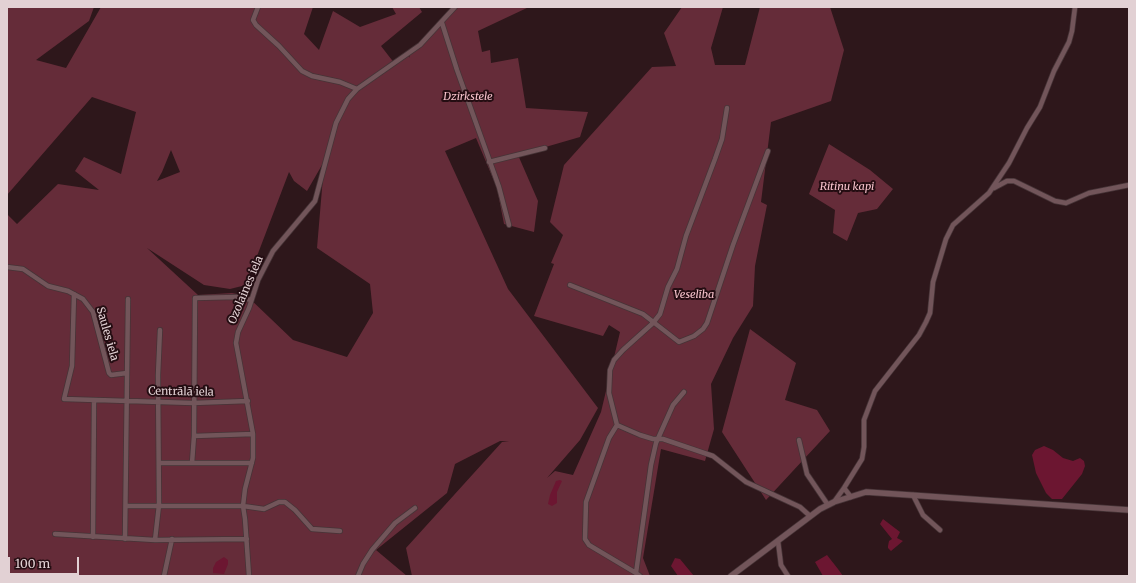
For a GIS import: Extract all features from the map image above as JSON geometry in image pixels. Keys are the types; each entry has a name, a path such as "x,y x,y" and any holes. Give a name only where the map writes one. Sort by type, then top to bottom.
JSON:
{"street":[{"path":"258,7 253,20 256,25 279,46 302,72 312,76 340,82 357,89"},
{"name":"Ozolaines iela","path":"250,576 243,506 245,489 252,463 253,434 236,343 238,332 258,280 273,251 315,202 336,123 344,106 357,89 409,54 442,23 455,7"},
{"path":"834,502 862,458 864,447 864,420 875,391 919,335 930,313 933,282 946,239 953,225 993,188 1009,163 1027,128 1040,107 1054,71 1069,42 1075,7"},
{"path":"442,23 489,162 499,187 509,225"},
{"path":"684,392 673,405 659,439 651,465 638,575 589,545 585,539 586,502 609,438 617,425 609,393 610,370 614,360 653,323 660,314 668,287 677,269 686,236 716,159 722,139 727,108"},
{"path":"489,162 545,148"},
{"path":"570,285 644,314 653,323 679,342 694,336 703,329 707,323 730,252 768,151"},
{"path":"993,188 1007,181 1014,181 1055,201 1066,203 1089,193 1129,186"},
{"path":"7,262 8,268"},
{"name":"Saules iela","path":"8,268 23,269 48,286 74,294 83,299 93,312 108,373 111,375 127,373"},
{"name":"Centrālā iela","path":"74,294 72,366 64,399 194,403 248,401"},
{"path":"192,463 194,436 195,298 237,297 251,300"},
{"path":"125,539 128,299"},
{"path":"155,540 159,505 160,402 158,375 160,330"},
{"path":"93,537 94,400"},
{"path":"617,425 640,435 659,439 713,456 746,482 800,507 810,516"},
{"path":"194,436 253,434"},
{"path":"799,440 807,474 828,505"},
{"path":"159,463 252,463"},
{"path":"844,488 851,496"},
{"path":"731,576 810,516 834,502 866,492 1129,510"},
{"path":"913,495 924,515 940,530"},
{"path":"126,506 243,506 264,508 279,502 285,502 295,510 312,529 340,531"},
{"path":"358,576 363,564 372,550 394,523 415,508"},
{"path":"55,534 155,540 247,539"},
{"path":"164,576 172,540"},
{"path":"778,541 781,565 788,576"}],"green space":[{"path":"7,7 94,7 89,21 36,60 66,68 101,7 313,7 304,34 319,50 333,11 360,27 396,14 392,7 419,7 422,12 381,46 395,64 409,56 410,58 409,54 452,10 449,7 529,7 478,31 482,52 490,50 491,63 518,58 526,108 588,112 580,137 518,155 538,201 534,232 504,224 497,188 476,138 445,151 508,289 598,408 580,440 547,478 555,471 573,475 601,412 620,332 609,325 603,336 534,316 554,264 551,263 563,235 550,222 564,165 652,67 676,66 664,33 682,7 723,7 711,48 715,65 745,65 760,7 830,7 844,50 831,101 771,122 761,202 767,205 755,266 753,306 733,338 711,384 714,429 705,461 661,449 643,558 650,576 412,576 406,548 502,442 509,441 500,441 455,464 447,493 376,550 407,576 7,576 7,214 17,224 58,184 99,190 75,171 84,157 121,174 136,112 92,97 7,195","holes":["171,150 180,172 157,181 162,172","322,165 324,165 317,248 370,284 373,313 347,357 293,340 247,296 232,293 198,295 147,248 204,285 230,289 246,285 289,172 294,181 307,191"]},
{"name":"Ritiņu kapi","path":"829,144 870,170 893,189 877,209 858,213 847,241 833,233 835,210 809,194"},
{"path":"750,329 796,363 785,400 817,410 830,431 766,500 722,432"}],"shaded area":[{"path":"1044,446 1053,450 1063,458 1073,461 1080,458 1084,461 1085,466 1082,474 1062,499 1052,499 1046,493 1036,473 1032,455 1035,450"},
{"path":"556,481 562,481 557,492 557,503 552,506 548,504 550,495"},
{"path":"883,519 900,532 897,538 903,541 891,551 888,546 889,541 892,539 880,524"},
{"path":"827,555 843,576 823,576 815,562"},
{"path":"224,557 228,560 228,564 224,574 213,573 213,568 216,562"},
{"path":"675,558 680,559 694,576 678,576 671,566"}],"park label":[{"name":"Dzirkstele","path":"468,97"},
{"name":"Veselība","path":"694,295"}]}
